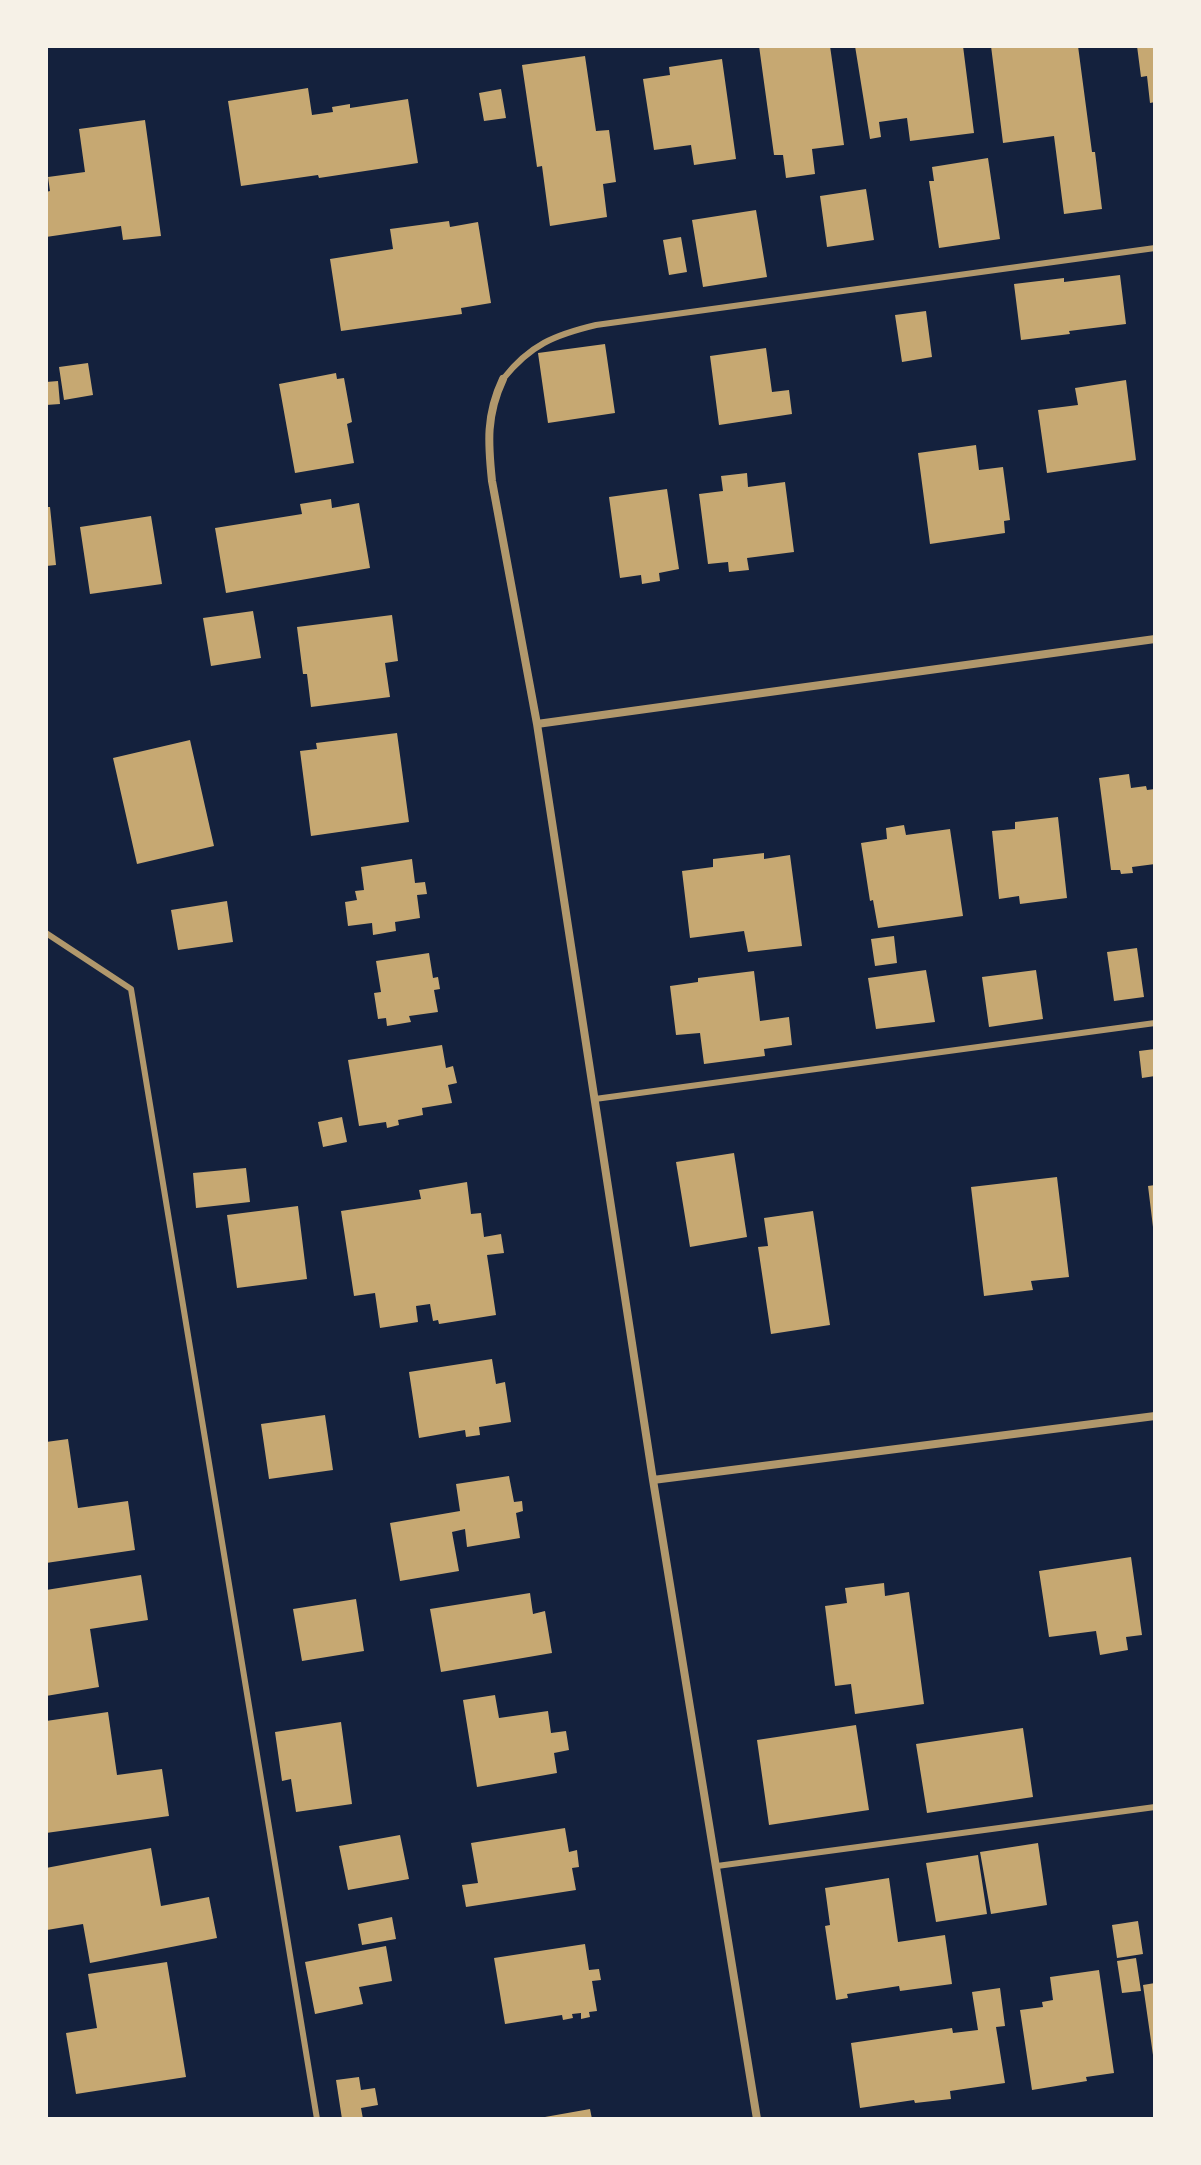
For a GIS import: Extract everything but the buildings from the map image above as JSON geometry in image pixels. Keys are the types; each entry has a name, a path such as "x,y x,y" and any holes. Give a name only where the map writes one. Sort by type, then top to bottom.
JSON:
{"street":[{"path":"503,379 495,396 489,423 492,481 537,724 653,1480 757,2119"},
{"path":"537,724 1155,639"},
{"path":"653,1480 1155,1416"}],"lane":[{"path":"503,379 514,365 544,341 596,325 1155,248"},
{"path":"46,933 131,989 317,2119"},
{"path":"595,1099 1155,1023"},
{"path":"717,1866 1155,1807"}]}
